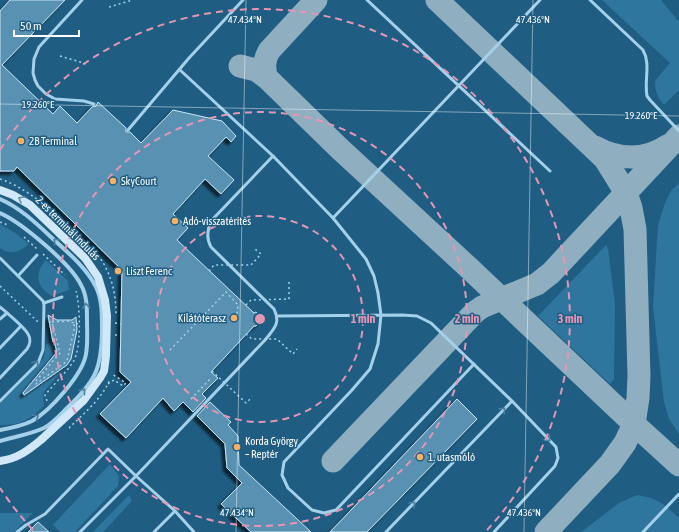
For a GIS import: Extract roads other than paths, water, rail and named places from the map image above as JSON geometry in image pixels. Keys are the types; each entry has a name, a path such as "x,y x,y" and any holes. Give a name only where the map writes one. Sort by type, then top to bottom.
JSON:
{"street":[{"name":"2-es terminál indulás","path":"0,190 13,195 30,205 85,258 98,277 105,300 107,316 104,371 84,400 42,439 18,456 0,461"},
{"path":"0,199 12,205 44,231 67,252 89,276 97,289 101,308 102,347 96,372 88,385 79,397 52,422 43,428 0,441"},
{"path":"0,213 24,227 70,269 81,284 86,301 87,343 86,354 77,375 50,406 28,423 0,430"}],"lane":[{"path":"82,0 39,47 34,59 33,73 38,86 46,94 55,99 84,101 94,104"},
{"path":"128,130 189,58 243,0"},
{"path":"367,0 550,171"},
{"path":"333,218 460,86 540,0"},
{"path":"590,0 643,50 646,55 647,62 647,96 679,131"},
{"path":"180,70 273,156 333,218 366,260 374,276 381,315 378,344 370,369 284,462 282,474 288,488 312,510 317,512 330,512 340,506 474,364"},
{"path":"80,532 136,476 265,340 275,327 278,316 274,309 211,247 208,239 208,229 211,221 273,156"},
{"path":"18,276 37,255"},
{"path":"0,258 44,303 43,350 38,363 0,401"},
{"path":"44,303 62,297"},
{"path":"0,307 29,334 30,345 0,378"},
{"path":"0,320 7,313"},
{"path":"278,316 408,315 425,320 512,401 556,447 558,458 555,466 494,532"},
{"path":"0,348 21,326"},
{"path":"386,532 512,401"},
{"path":"18,532 26,525 45,514 108,449 136,476 176,510 194,532"},
{"path":"644,532 679,494"},
{"path":"154,532 176,510"}],"place":[{"name":"2B Terminal","path":"21,141"},
{"name":"SkyCourt","path":"113,181"},
{"name":"Adó-visszatérítés","path":"175,221"},
{"name":"Liszt Ferenc","path":"118,271"},
{"name":"Kilátóterasz","path":"234,318"},
{"name":"Korda György – Reptér","path":"237,447"},
{"name":"1. utasmóló","path":"420,457"}]}
